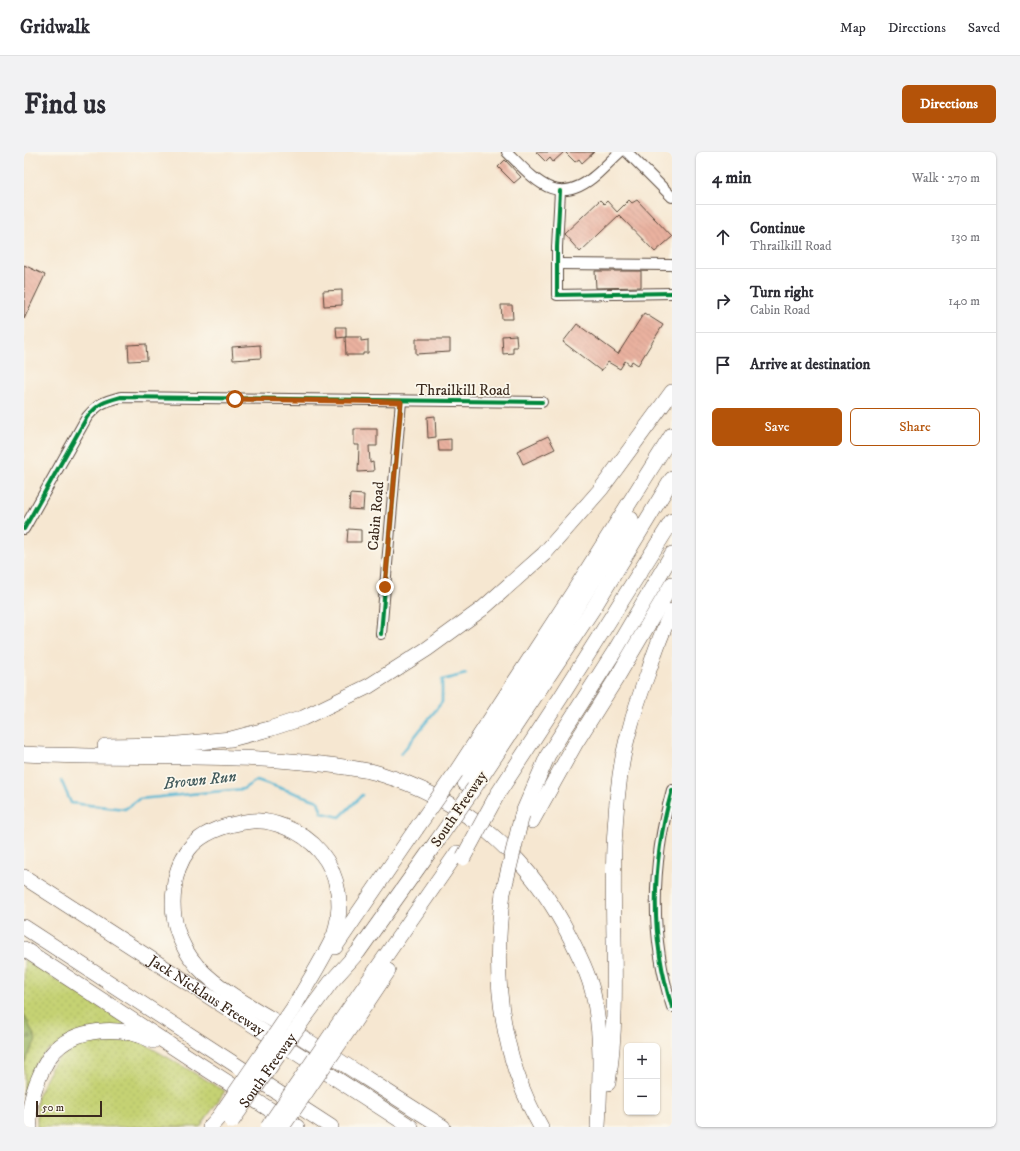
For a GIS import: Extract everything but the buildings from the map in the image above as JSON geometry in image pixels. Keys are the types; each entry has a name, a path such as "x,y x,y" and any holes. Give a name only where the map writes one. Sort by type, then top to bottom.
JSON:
{"highway":[{"path":"24,749 168,745 231,739 303,718 369,686 427,649 482,609 544,554 602,489 672,392"},
{"path":"465,781 572,594 672,436"},
{"path":"299,1012 465,781 617,543 672,447"},
{"name":"South Freeway","path":"220,1124 299,1012 331,982 358,952 427,835 465,781 594,607 672,479"},
{"name":"South Freeway","path":"268,1127 347,1022 460,855 672,521"},
{"path":"541,1127 532,1111 520,1081 507,1040 502,1011 498,966 499,929 503,893 548,755 616,649 672,554"},
{"path":"527,818 620,674 672,584"},
{"path":"598,1127 608,1082 613,1045 614,848 618,792 626,740 661,633 672,611"},
{"path":"24,754 253,759 317,763 372,771 415,786 452,805 479,824 512,853 537,882 561,919 578,953 590,985 600,1036 598,1127"},
{"path":"299,1012 330,945 336,927 339,910 339,897 335,875 330,864 315,844 295,831 273,823 248,821 213,831 204,836 187,852 180,864 174,884 172,904 175,924 183,945 196,965 230,993 443,1127"},
{"name":"Jack Nicklaus Freeway","path":"24,877 411,1127"},
{"path":"24,926 331,1127"},
{"path":"24,949 297,1127"},
{"path":"282,1127 347,1022"},
{"path":"30,1127 29,1118 32,1095 40,1073 52,1055 66,1043 83,1034 104,1031 127,1032 150,1039 202,1066"}],"street":[{"path":"507,152 534,178 552,189 560,191 572,190 586,183 598,174 620,152"},
{"path":"626,152 672,197"},
{"path":"560,191 557,295 672,293"},
{"path":"557,264 672,265"},
{"name":"Thrailkill Road","path":"24,529 87,417 101,403 121,397 401,402 542,402"},
{"name":"Cabin Road","path":"381,634 401,402"},
{"path":"672,790 661,835 655,893 659,954 672,1006"}],"green space":[{"path":"24,959 128,1025 48,1050 36,1064 27,1083 24,1096 24,1064 35,1040 24,1014"},
{"path":"24,1014 36,1040 24,1064"},
{"path":"114,1035 143,1043 225,1091 200,1127 37,1127 37,1097 53,1064 70,1048 83,1042"}],"waterway":[{"name":"Brown Run","path":"401,754 442,702 442,680 466,674"},
{"name":"Brown Run","path":"61,780 71,803 125,809 139,799 243,789 257,780 318,801 322,813 340,817 362,795"}],"cycle path":[{"path":"560,191 557,247 557,295 672,293"},
{"path":"24,529 87,417 102,404 121,397 542,402"},
{"path":"381,634 401,401"},
{"path":"672,790 660,844 656,898 659,953 672,1007"}],"route":[{"path":"235,399 401,402 385,587"}]}
